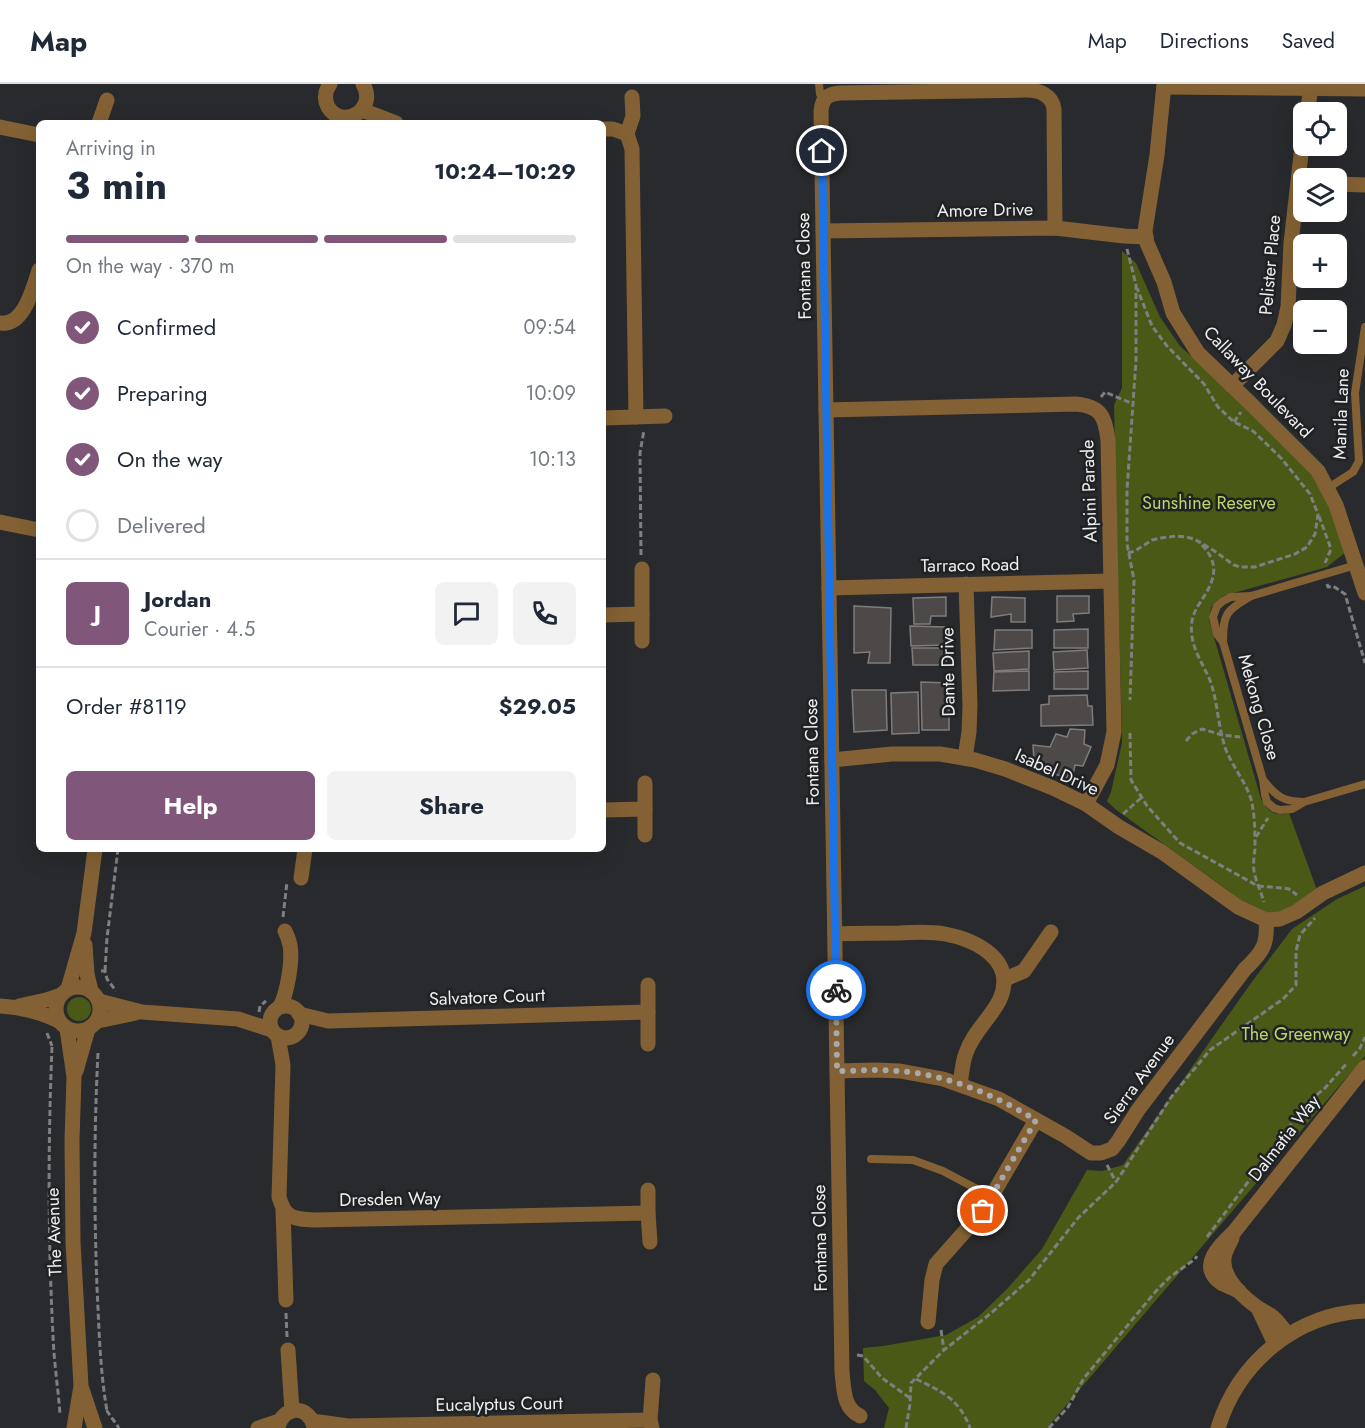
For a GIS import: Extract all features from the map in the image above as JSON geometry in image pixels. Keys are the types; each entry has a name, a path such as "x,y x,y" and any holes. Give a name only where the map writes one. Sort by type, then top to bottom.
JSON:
{"street":[{"path":"330,84 325,96 332,118 352,117 362,110 367,99 363,84"},
{"path":"1164,85 1365,89"},
{"name":"Callaway Boulevard","path":"1164,85 1157,155 1145,227 1146,237 1164,282 1173,314 1198,352 1318,471 1336,505 1365,593"},
{"path":"822,91 829,95 913,87 1034,90 1045,94 1053,103 1054,109 1055,228"},
{"path":"1308,102 1311,89"},
{"name":"Fontana Close","path":"822,91 842,1372 845,1398 852,1412 860,1416"},
{"path":"632,97 633,116 627,134 632,149 640,417"},
{"path":"100,120 107,100"},
{"path":"362,110 388,120"},
{"path":"0,128 36,134"},
{"path":"606,129 627,134"},
{"path":"1347,184 1365,185"},
{"name":"Pelister Place","path":"1232,386 1276,341 1284,325 1288,307 1291,243 1294,222"},
{"name":"Amore Drive","path":"823,231 1055,228 1146,237"},
{"path":"0,322 5,324 16,319 25,308 36,278"},
{"name":"Alpini Parade","path":"826,410 1075,404 1088,405 1098,410 1104,418 1108,440 1114,732 1107,765 1086,804"},
{"path":"606,418 665,416"},
{"path":"0,522 36,529"},
{"path":"642,569 642,641"},
{"name":"Tarraco Road","path":"829,588 1112,581"},
{"name":"Dante Drive","path":"965,758 970,706 966,584"},
{"path":"606,615 642,614"},
{"name":"Isabel Drive","path":"832,760 892,754 940,754 975,760 1005,769 1086,804 1119,827 1162,852 1264,927"},
{"path":"645,783 645,835"},
{"path":"606,810 645,809"},
{"path":"63,1025 56,1008 64,992 84,933 95,852"},
{"path":"301,878 305,852"},
{"path":"1264,927 1307,910 1331,889 1365,873"},
{"name":"Sierra Avenue","path":"837,1071 900,1071 960,1084 999,1099 1091,1153 1101,1153 1112,1149 1138,1110 1245,969 1264,927"},
{"path":"285,931 291,946 284,998 286,1022 279,1197 283,1210 286,1300"},
{"path":"835,934 918,932 944,934 972,942 993,955 1002,968 1005,979 1000,999 966,1052 960,1084"},
{"path":"1005,979 1024,971 1051,932"},
{"path":"0,1006 16,1007 43,1014 74,1031 81,1032 93,1025 100,1014 87,972 84,933"},
{"path":"648,986 648,1044"},
{"path":"16,1007 46,1000 80,987 95,996"},
{"name":"Salvatore Court","path":"95,996 115,1005 142,1012 286,1022 648,1012"},
{"name":"Salvatore Court","path":"93,1025 142,1012"},
{"name":"The Avenue","path":"63,1025 76,1046"},
{"name":"The Avenue","path":"74,1428 81,1386 73,1232 74,1077 76,1046 93,1025"},
{"name":"Dalmatia Way","path":"1288,1335 1277,1320 1258,1308 1239,1291 1224,1268 1225,1253 1234,1232 1365,1067"},
{"path":"928,1322 936,1264 983,1211 1036,1120"},
{"path":"648,1190 650,1242"},
{"name":"Dresden Way","path":"283,1210 296,1220 648,1213"},
{"name":"Dalmatia Way","path":"1258,1308 1275,1344"},
{"path":"1218,1428 1237,1385 1257,1359 1275,1344 1301,1328 1326,1317 1365,1311"},
{"path":"258,1428 278,1425 282,1416 292,1411 288,1350"},
{"name":"Eucalyptus Court","path":"292,1411 304,1412 313,1424 344,1427 651,1424 653,1380"},
{"name":"The Avenue","path":"81,1386 95,1428"}],"lane":[{"name":"Manila Lane","path":"1328,488 1353,472 1359,461 1354,393 1365,327"},
{"name":"Mekong Close","path":"1356,565 1251,596 1229,611 1223,624 1223,642 1263,780 1273,792 1280,798 1304,802 1365,784"},
{"path":"871,1159 913,1160 943,1171 992,1197"}],"path":[{"path":"1124,236 1136,285 1152,326 1167,346 1204,384 1218,407 1234,422 1253,431 1281,458 1310,494 1331,549 1325,563 1322,564 1328,587 1333,586 1345,594 1365,663"},
{"path":"1129,709 1134,580 1127,544 1127,490 1136,360 1136,285"},
{"path":"1105,392 1133,404"},
{"path":"640,417 644,430 640,453 642,569"},
{"path":"1111,554 1129,553 1152,540 1176,536 1194,539 1234,565 1246,568 1255,567 1295,554 1307,546 1315,534 1318,514"},
{"path":"1186,741 1192,734 1202,729 1222,735 1251,738"},
{"path":"906,1428 912,1383 915,1379 944,1350 1029,1280 1078,1218 1116,1182 1172,1096 1210,1050 1283,999 1296,985 1296,951 1307,910 1289,889 1263,887 1250,882 1180,843 1147,806 1131,780 1130,732"},
{"path":"1119,827 1122,814 1142,797"},
{"path":"115,1005 116,991 107,979 105,970 118,852"},
{"path":"87,972 105,970"},
{"path":"43,1014 40,1028 48,1035 52,1047 49,1191 53,1338 60,1421"},
{"path":"1204,1242 1308,1103 1325,1088 1360,1048 1365,1037"},
{"path":"52,1047 98,1048 95,1245 107,1411"},
{"path":"1049,1428 1068,1407 1084,1378 1156,1291 1170,1277 1196,1259 1200,1251"},
{"path":"286,1300 288,1350"},
{"path":"842,1351 863,1356 882,1378 910,1398"},
{"path":"915,1379 946,1394 965,1414 970,1428"}],"green space":[{"name":"Sunshine Reserve","path":"1122,251 1136,263 1160,317 1180,346 1317,480 1326,497 1346,552 1327,567 1223,596 1211,608 1209,620 1261,799 1272,812 1289,813 1317,890 1297,904 1273,916 1252,910 1107,801 1122,743 1114,405 1122,388"},
{"name":"The Greenway","path":"1365,886 1365,1056 1051,1423 1050,1428 884,1428 889,1408 875,1390 864,1381 863,1348 946,1335 978,1317 1007,1289 1042,1249 1087,1170 1102,1171 1123,1165 1251,983 1292,929 1337,899"},
{"path":"79,997 88,1000 91,1009 88,1018 79,1021 70,1018 67,1009 70,1000"}],"building":[{"path":"1057,596 1089,596 1089,613 1073,614 1074,621 1057,622"},
{"path":"946,597 946,616 931,616 930,624 914,624 913,598"},
{"path":"992,597 1025,598 1025,622 1011,622 1011,614 991,617"},
{"path":"854,606 891,608 890,663 868,663 870,652 854,653"},
{"path":"910,626 945,627 946,645 911,646"},
{"path":"1088,629 1088,648 1054,648 1054,630"},
{"path":"995,630 1032,630 1032,648 994,650"},
{"path":"912,648 946,648 946,665 913,665"},
{"path":"1087,650 1088,668 1054,670 1053,652"},
{"path":"1029,651 1029,669 994,671 993,653"},
{"path":"1029,671 1029,690 993,691 994,672"},
{"path":"1088,671 1088,689 1054,689 1054,672"},
{"path":"921,682 949,683 949,730 922,730"},
{"path":"852,690 886,690 887,730 854,732"},
{"path":"918,692 919,733 892,734 891,693"},
{"path":"1087,695 1088,706 1092,706 1093,725 1041,726 1041,705 1049,704 1049,696"},
{"path":"1070,729 1085,730 1084,744 1091,747 1083,766 1075,765 1073,774 1069,773 1067,778 1049,772 1050,768 1034,762 1033,745 1050,747 1056,734 1067,737"}],"way so far":[{"path":"836,990 837,1071 900,1071 943,1079 999,1099 1036,1120 983,1211"}],"route":[{"path":"822,151 836,990"}]}
